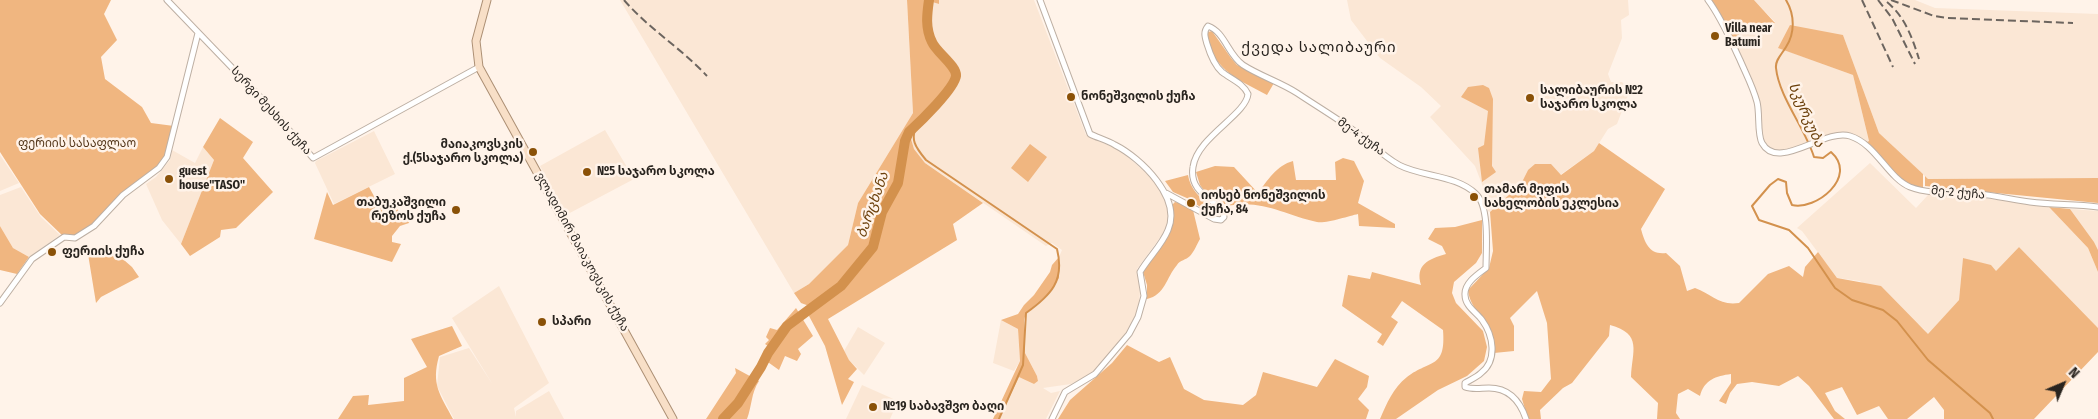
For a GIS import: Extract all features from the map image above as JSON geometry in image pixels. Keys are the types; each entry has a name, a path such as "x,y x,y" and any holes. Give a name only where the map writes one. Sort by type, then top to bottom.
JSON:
{"main road":[{"name":"ვლადიმირ მაიაკოვსკის ქუჩა","path":"487,0 476,41 479,67 673,419"}],"street":[{"name":"სერგი მესხის ქუჩა","path":"167,0 266,103 313,158 479,67"},
{"path":"171,5 176,0"},
{"path":"1040,0 1090,134 1115,144 1158,181 1166,193 1171,215 1168,231 1140,272 1144,296 1135,324 1110,358 1095,374 1065,392 1052,419"},
{"name":"მე-2 ქუჩა","path":"1708,0 1725,27 1753,91 1760,113 1762,143 1769,151 1782,154 1796,151 1816,140 1836,135 1850,136 1863,144 1897,177 1911,187 2032,202 2098,207"},
{"name":"მე-4 ქუჩა","path":"1166,193 1214,220 1221,220 1224,213 1221,207 1198,191 1193,167 1207,141 1244,106 1248,94 1246,88 1220,70 1211,57 1204,36 1205,29 1208,26 1218,33 1233,56 1242,65 1295,91 1352,129 1399,165 1463,185 1481,200 1485,215 1486,268 1468,284 1465,294 1470,307 1483,321 1493,342 1491,360 1482,373 1464,384 1465,387 1469,388 1492,388 1510,393 1523,411 1526,419"},
{"path":"0,303 32,259 64,237 75,238 85,233 124,195 159,168 166,157 198,33"}],"shaded area":[{"path":"620,0 907,0 913,113 858,203 848,245 809,284 794,293"},
{"path":"929,0 939,4 939,0 1034,0 1086,135 1121,151 1154,180 1166,199 1169,215 1167,228 1137,269 1140,292 1138,313 1127,334 1092,374 1071,384 1043,388 1051,393 1060,391 1046,419 999,419 1019,376 1034,384 1038,381 1025,353 1024,320 1026,313 1050,292 1060,263 1059,257 1062,250 1052,243 1046,246 925,163 914,149 909,132 939,101 945,60 932,44 928,32"},
{"name":"სალიბაურის №2 საჯარო სკოლა","path":"1347,0 1628,0 1629,15 1621,20 1622,38 1608,74 1611,82 1622,82 1630,90 1617,124 1608,129 1594,151 1560,175 1528,170 1521,184 1490,212 1488,211 1483,187 1475,166 1430,117 1441,106 1421,87 1380,58 1351,20"},
{"path":"1754,0 1915,0 1935,8 2098,14 2098,178 1928,179 1879,133 1843,35 1779,48 1853,75 1869,141 1863,144 1850,136 1836,135 1796,151 1769,151 1762,143 1760,113 1734,46 1738,25 1775,22"},
{"name":"№5 საჯარო სკოლა","path":"605,130 634,179 566,215 540,166"},
{"path":"374,131 395,174 334,204 315,163 316,161"},
{"path":"203,147 214,160 181,244 162,220 146,184 156,177 170,160 172,150 195,163"},
{"path":"0,155 19,183 0,191"},
{"path":"1870,163 1916,208 1928,195 1976,197 2049,207 2088,248 2098,272 2098,328 2019,247 1995,272 1963,258 1959,300 1928,335 1924,329 1860,281 1837,278 1802,231 1797,228"},
{"path":"21,187 41,217 60,235 29,257 13,248 0,226 0,195"},
{"path":"2070,209 2098,211 2098,250 2094,242"},
{"path":"499,286 549,383 514,408 516,417 516,411 549,391 564,419 454,419 437,386 440,357 469,348 493,385 452,318"},
{"path":"1001,320 1018,329 1020,361 1014,371 993,363"},
{"path":"858,327 885,343 864,375 849,360 844,351"},
{"name":"№19 საბავშვო ბაღი","path":"862,385 898,401 890,419 846,419"}],"green space":[{"name":"ფერიის სასაფლაო","path":"0,0 111,0 104,14 117,40 101,57 105,79 142,107 151,123 174,126 167,157 159,168 123,195 94,226 75,238 64,237 40,214 0,152"},
{"path":"907,0 939,0 939,4 929,1 928,32 935,46 953,68 956,76 943,97 909,132 914,149 925,163 983,203 953,224 957,240 828,319 849,360 857,369 848,379 854,382 842,405 825,346 809,316 812,307 801,303 794,293 809,284 848,245 858,203 913,113"},
{"path":"1708,0 1754,0 1775,23 1738,26 1740,45 1734,46"},
{"path":"1790,25 1843,35 1879,133 1923,174 1923,190 1906,185 1863,144 1869,141 1853,75 1778,48"},
{"path":"1212,31 1237,65 1274,83 1267,95 1234,76 1220,64 1208,42 1208,32"},
{"path":"1483,85 1489,88 1493,99 1492,166 1496,172 1482,182 1478,148 1484,145 1488,111 1461,97 1468,87"},
{"path":"220,118 253,142 243,158 273,192 236,228 221,230 220,237 190,256 181,244 214,160 203,147"},
{"path":"1599,143 1665,189 1641,229 1644,239 1652,250 1666,253 1680,266 1687,291 1695,288 1726,303 1739,303 1768,274 1789,266 1803,277 1805,267 1818,252 1837,278 1881,286 1928,334 1959,300 1963,258 1991,265 1996,271 2019,247 2098,328 2098,352 2034,419 1944,419 1944,410 1934,397 1907,419 1888,419 1879,406 1857,415 1842,387 1825,393 1835,411 1845,419 1834,419 1809,386 1798,376 1779,386 1752,382 1737,384 1730,393 1726,404 1719,401 1731,383 1731,374 1711,380 1704,386 1700,396 1688,389 1678,394 1676,413 1680,419 1657,419 1658,403 1631,377 1633,345 1631,339 1627,333 1610,325 1609,336 1572,383 1563,388 1540,410 1541,419 1528,419 1522,399 1524,391 1541,392 1551,379 1547,323 1537,291 1510,318 1514,326 1514,351 1494,353 1492,336 1470,299 1468,290 1489,268 1493,251 1490,212 1521,184 1528,170 1535,164 1551,164 1561,175 1594,151"},
{"path":"1030,144 1047,157 1028,182 1011,168"},
{"path":"1343,158 1354,161 1364,181 1358,203 1395,224 1395,228 1359,226 1358,214 1331,221 1317,222 1263,206 1240,204 1227,206 1208,196 1200,185 1196,172 1215,166 1234,167 1258,193 1277,170 1293,161 1296,180 1336,180 1335,162"},
{"path":"1188,175 1195,191 1207,203 1218,209 1218,212 1210,214 1189,199 1173,192 1165,181"},
{"path":"1925,176 1928,179 2098,178 2098,203 1925,186"},
{"path":"369,187 380,207 392,201 401,215 394,222 401,216 410,217 409,223 400,226 392,236 392,242 401,244 392,262 314,239 327,192 333,205"},
{"path":"1175,202 1193,210 1200,239 1190,256 1180,262 1173,270 1162,290 1147,299 1147,285 1143,272 1171,229 1172,205"},
{"path":"2049,207 2070,209 2098,250 2098,272 2088,248"},
{"path":"1482,220 1482,253 1476,263 1454,282 1452,293 1456,303 1483,331 1487,347 1484,361 1467,376 1438,390 1396,419 1380,419 1391,396 1402,381 1439,357 1442,351 1443,330 1402,301 1391,317 1398,322 1383,346 1377,342 1382,334 1342,306 1348,275 1370,279 1372,272 1421,285 1420,272 1424,264 1446,254 1442,246 1428,239 1435,228 1455,227"},
{"path":"0,226 13,248 29,257 17,274 0,270"},
{"path":"109,247 132,267 139,277 101,297 96,303 88,254"},
{"path":"1059,257 1059,278 1050,292 1026,313 1024,320 1025,353 1038,381 1034,384 1019,377 999,419 993,419 1020,361 1018,329 1001,320 1018,314 1034,295"},
{"path":"796,308 813,336 798,349 801,354 797,361 785,356 779,370 765,360 771,348 765,344 769,340 766,337 770,328 777,330"},
{"path":"452,326 462,346 439,356 436,382 453,419 338,419 353,396 369,395 368,405 404,401 404,378 427,367 411,339"},
{"path":"1127,345 1159,362 1170,357 1184,389 1204,400 1243,405 1256,395 1263,372 1317,387 1335,359 1369,376 1367,387 1358,399 1369,410 1366,419 1058,419 1070,400 1112,363"},
{"path":"735,368 759,381 754,390 747,419 706,419 736,373"}],"waterway":[{"name":"ბარცხანა","path":"723,419 738,403 768,353 787,326 841,286 873,247 882,212 898,183 905,141 909,132 943,97 956,76 953,68 934,46 928,32 929,0"},
{"name":"სკურკუბა","path":"1786,0 1793,24 1789,42 1777,62 1778,79 1814,157 1823,158 1831,152 1838,162 1840,172 1831,190 1812,203 1792,205 1787,193 1786,182 1778,179 1770,185 1752,206 1759,220 1789,230 1808,248 1835,288 1852,300 1883,310 1897,321 1928,360 1990,413 1993,419"},
{"path":"919,123 914,133 914,138 916,147 926,160 1057,249 1059,260 1057,279 1043,300 1026,313 1023,365 999,419"}],"railway":[{"path":"624,0 707,76"},
{"path":"1862,0 1893,67"},
{"path":"1878,0 1892,18 1915,64"},
{"path":"1891,0 1934,16 1947,18 2073,23"},
{"path":"1887,2 1899,14 1911,35 1919,59"}],"place":[{"name":"Villa near Batumi","path":"1715,36"},
{"name":"ნონეშვილის ქუჩა","path":"1071,97"},
{"name":"სალიბაურის №2 საჯარო სკოლა","path":"1530,98"},
{"name":"მაიაკოვსკის ქ.(5საჯარო სკოლა)","path":"533,152"},
{"name":"№5 საჯარო სკოლა","path":"587,172"},
{"name":"guest house\"TASO\"","path":"169,179"},
{"name":"თამარ მეფის სახელობის ეკლესია","path":"1474,197"},
{"name":"იოსებ ნონეშვილის ქუჩა, 84","path":"1191,203"},
{"name":"თაბუკაშვილი რეზოს ქუჩა","path":"456,210"},
{"name":"ფერიის ქუჩა","path":"52,252"},
{"name":"სპარი","path":"542,322"},
{"name":"№19 საბავშვო ბაღი","path":"873,407"}],"district":[{"name":"ქვედა სალიბაური","path":"1319,48"}]}
